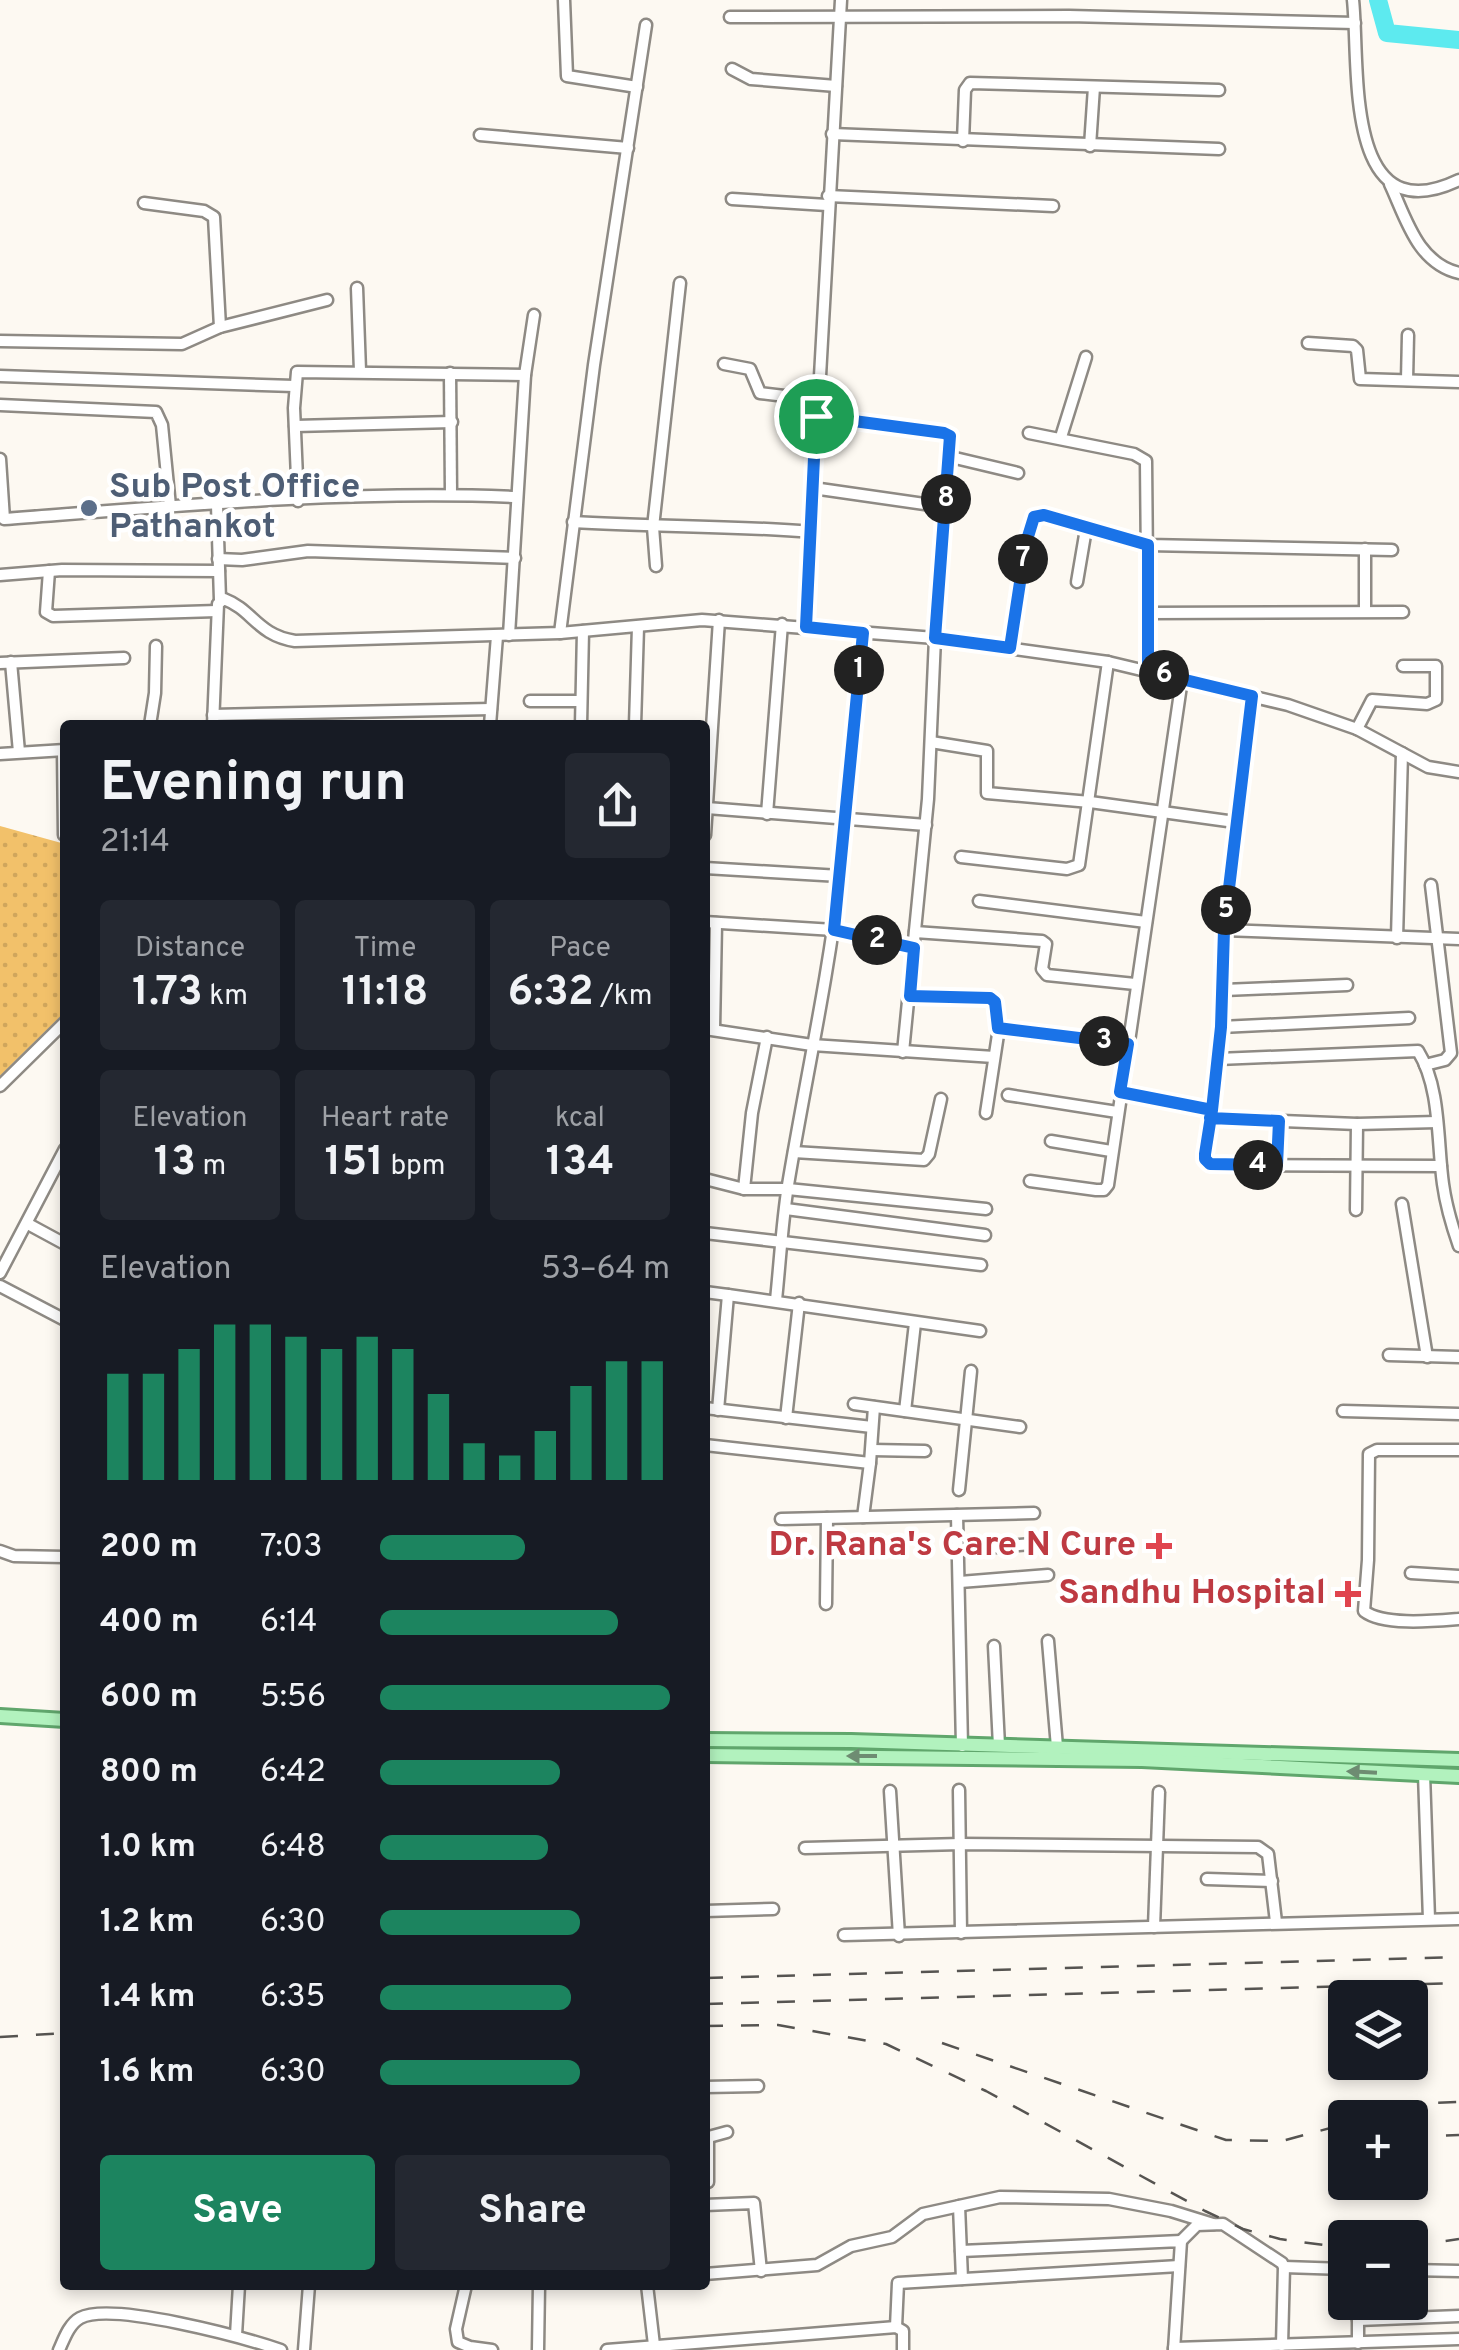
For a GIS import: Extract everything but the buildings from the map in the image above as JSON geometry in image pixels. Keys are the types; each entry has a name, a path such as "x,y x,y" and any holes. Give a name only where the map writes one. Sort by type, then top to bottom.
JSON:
{"main road":[{"path":"0,1716 60,1720"},
{"path":"710,1740 850,1740 1459,1760"},
{"path":"710,1755 1142,1760 1459,1776"}],"street":[{"path":"564,0 566,76 637,86"},
{"path":"806,627 841,0"},
{"path":"1069,16 1070,0"},
{"path":"1354,0 1355,83 1370,148 1424,252 1435,263 1459,273"},
{"path":"730,17 1069,16 1355,23"},
{"path":"560,633 594,366 646,24"},
{"path":"732,69 751,79 836,86"},
{"path":"963,141 965,90 970,83 1219,90"},
{"path":"1090,146 1094,86"},
{"path":"832,134 1219,149"},
{"path":"480,135 628,148"},
{"path":"1390,184 1408,191 1424,191 1459,180"},
{"path":"732,200 1052,206"},
{"path":"144,203 204,211 214,217 220,328"},
{"path":"656,566 653,527 680,283"},
{"path":"358,288 360,371"},
{"path":"0,342 169,345 327,300"},
{"path":"490,720 515,558 525,375 534,315"},
{"path":"1407,380 1408,334"},
{"path":"1308,343 1354,346 1360,380 1459,382"},
{"path":"1061,437 1086,357"},
{"path":"724,364 750,368 760,393 818,400"},
{"path":"298,500 294,426 297,372 525,375"},
{"path":"450,373 451,494"},
{"path":"0,376 294,386"},
{"path":"0,405 156,412 162,425 170,506"},
{"path":"816,416 948,434 951,457 935,638 926,826 904,1052"},
{"path":"294,426 452,422"},
{"path":"1028,432 1134,454 1146,461 1148,671"},
{"path":"951,457 1018,473"},
{"path":"0,459 2,519 298,500 451,494 518,497"},
{"path":"812,488 945,507"},
{"path":"217,505 219,605 213,720 490,710"},
{"path":"1010,648 1026,543 1034,517 1044,515 1148,545 1392,550"},
{"path":"574,522 653,527 732,525 810,532"},
{"path":"1077,582 1086,529"},
{"path":"1364,549 1365,612"},
{"path":"0,576 218,565 308,551 515,558"},
{"path":"49,571 46,612 52,616 232,602 270,635 294,641 582,632 719,620 1010,648 1108,662 1252,696 1357,729 1428,767 1459,772"},
{"path":"1148,612 1402,612"},
{"path":"710,761 719,620"},
{"path":"768,814 782,624"},
{"path":"635,720 638,626"},
{"path":"581,720 582,632"},
{"path":"776,1300 788,1189 834,930 863,633"},
{"path":"151,720 156,646"},
{"path":"19,752 5,663 124,658"},
{"path":"960,857 1076,868 1090,802 1108,662"},
{"path":"1357,729 1372,700 1427,704 1436,700 1436,666 1403,666"},
{"path":"1030,1182 1104,1190 1108,1185 1182,679"},
{"path":"1252,696 1224,930 1224,990 1207,1162 1356,1168 1441,1166"},
{"path":"530,701 582,701"},
{"path":"931,742 987,750 987,794 1090,802 1235,822"},
{"path":"0,754 60,750"},
{"path":"1397,938 1402,753"},
{"path":"710,808 926,826"},
{"path":"710,868 840,876"},
{"path":"1425,1064 1451,1056 1431,885"},
{"path":"979,901 1146,922"},
{"path":"914,948 834,930 710,923 710,1029 812,1046 994,1057"},
{"path":"1224,930 1459,939"},
{"path":"915,932 1042,941 1046,944 1042,969 1047,975 1136,984"},
{"path":"1224,990 1347,986"},
{"path":"910,996 990,998 995,1002 998,1028 986,1113"},
{"path":"1221,1027 1409,1018"},
{"path":"0,1086 60,1027"},
{"path":"998,1028 1128,1044"},
{"path":"744,1189 752,1113 767,1037"},
{"path":"1218,1059 1414,1050 1425,1064 1437,1122 1447,1212 1459,1246"},
{"path":"1120,1092 1211,1114 1279,1121 1437,1122"},
{"path":"1008,1094 1117,1112"},
{"path":"794,1152 924,1160 941,1099"},
{"path":"1277,1165 1279,1121"},
{"path":"1356,1210 1358,1124"},
{"path":"1051,1141 1111,1150"},
{"path":"0,1273 60,1171"},
{"path":"710,1180 744,1189 788,1189 986,1209"},
{"path":"1402,1204 1426,1356"},
{"path":"786,1209 985,1234"},
{"path":"28,1224 60,1241"},
{"path":"710,1234 981,1265"},
{"path":"0,1286 60,1317"},
{"path":"710,1293 980,1331"},
{"path":"728,1295 711,1409 872,1427"},
{"path":"786,1418 799,1303"},
{"path":"905,1411 915,1322"},
{"path":"1389,1355 1459,1357"},
{"path":"959,1490 970,1371"},
{"path":"854,1404 1020,1427"},
{"path":"864,1517 874,1406"},
{"path":"1343,1411 1459,1414"},
{"path":"710,1445 871,1456 925,1451"},
{"path":"1459,1450 1377,1450 1370,1454 1368,1560 1362,1601 1366,1614 1373,1616 1424,1622 1459,1619"},
{"path":"781,1519 1034,1514"},
{"path":"958,1515 962,1746"},
{"path":"826,1604 828,1518"},
{"path":"959,1550 1044,1543"},
{"path":"0,1551 14,1556 60,1557"},
{"path":"1411,1573 1459,1576"},
{"path":"960,1582 1048,1575"},
{"path":"1048,1641 1057,1747"},
{"path":"994,1646 999,1746"},
{"path":"1424,1774 1428,1919"},
{"path":"890,1790 899,1936"},
{"path":"959,1790 961,1933"},
{"path":"1154,1927 1159,1792"},
{"path":"805,1848 961,1844 1258,1847 1268,1854 1276,1922"},
{"path":"1207,1880 1272,1881"},
{"path":"710,1911 773,1909"},
{"path":"844,1935 1459,1920"},
{"path":"710,2087 758,2086"},
{"path":"710,2137 727,2132"},
{"path":"710,2274 817,2266 851,2246 892,2237 923,2214 1000,2196 1109,2199 1213,2224"},
{"path":"710,2205 754,2203 761,2272"},
{"path":"959,2206 962,2279"},
{"path":"1328,2269 1284,2267 1241,2233 1223,2224 1197,2225 1181,2242 1174,2349 1430,2345 1459,2338"},
{"path":"961,2251 1181,2242"},
{"path":"896,2328 898,2283 1178,2266"},
{"path":"1282,2345 1284,2267"},
{"path":"1428,2270 1459,2270"},
{"path":"236,2335 240,2290"},
{"path":"304,2350 309,2290"},
{"path":"465,2290 456,2329 458,2342 492,2350"},
{"path":"538,2350 539,2290"},
{"path":"648,2290 654,2345"},
{"path":"58,2350 74,2321 92,2314 191,2325 281,2350"},
{"path":"1428,2317 1459,2316"},
{"path":"1358,2320 1365,2345"},
{"path":"607,2350 896,2328 903,2331 903,2350"}],"shaded area":[{"path":"0,826 60,843 60,1017 0,1076"}],"waterway":[{"path":"1378,0 1387,33 1459,40"}],"railway":[{"path":"710,1978 1459,1957"},
{"path":"710,2004 1459,1983"},
{"path":"710,2026 778,2025 886,2044 986,2091 1243,2229 1328,2246"},
{"path":"0,2037 60,2033"},
{"path":"942,2043 1226,2140 1282,2141 1328,2129"},
{"path":"1428,2103 1459,2102"},
{"path":"1428,2136 1459,2135"},
{"path":"1428,2243 1459,2239"}],"place":[{"name":"Sub Post Office Pathankot","path":"89,508"},
{"name":"Dr. Rana's Care N Cure","path":"1159,1546"},
{"name":"Sandhu Hospital","path":"1348,1594"}],"route":[{"path":"816,416 806,627 863,633 834,930 914,948 910,996 990,998 995,1002 998,1028 1128,1044 1120,1092 1212,1110 1210,1118 1279,1121 1277,1165 1210,1164 1205,1159 1210,1118 1212,1110 1221,1027 1224,930 1252,696 1148,671 1148,545 1040,514 1034,517 1026,543 1010,648 935,638 950,436 816,416"}]}
